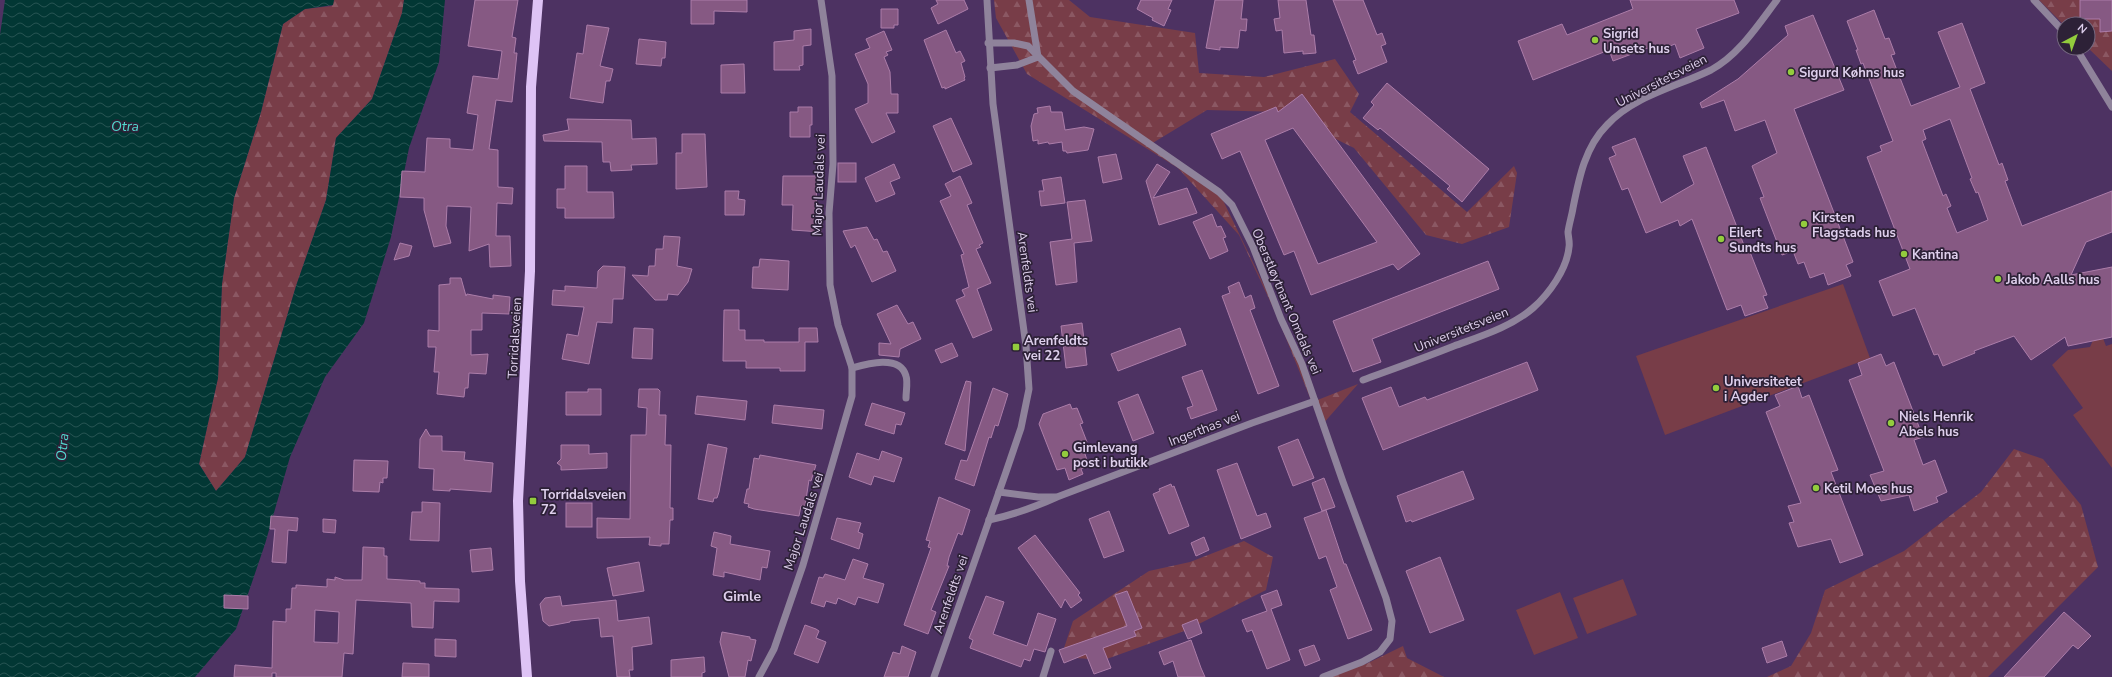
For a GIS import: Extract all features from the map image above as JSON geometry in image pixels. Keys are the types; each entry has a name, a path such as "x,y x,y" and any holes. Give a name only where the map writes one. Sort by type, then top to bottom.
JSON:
{"main road":[{"name":"Torridalsveien","path":"527,677 520,581 518,501 530,271 531,87 538,0"}],"street":[{"name":"Major Laudals vei","path":"759,677 774,649 826,490 852,396 852,368 838,325 830,285 828,250 833,182 832,76 821,0"},
{"name":"Arenfeldts vei","path":"934,677 1021,428 1029,390 1026,346 993,104 988,43 987,0"},
{"path":"990,68 1017,65 1038,57 1029,0"},
{"name":"Universitetsveien","path":"1363,380 1484,335 1515,321 1533,308 1554,283 1567,256 1570,246 1568,231 1580,175 1592,146 1603,129 1618,114 1631,106 1712,69 1727,58 1746,40 1777,0"},
{"path":"2034,0 2056,23"},
{"name":"Oberstløytnant Omdals vei","path":"988,43 1014,43 1028,46 1073,91 1219,192 1232,205 1263,267 1281,319 1302,364 1342,482 1386,598 1392,621 1390,639 1380,652 1362,662 1323,677"},
{"path":"2081,56 2112,107"},
{"path":"852,368 881,362 895,364 902,369 906,376 906,398"},
{"name":"Ingerthas vei","path":"989,520 1019,513 1057,497 1252,423 1315,401"},
{"name":"Ingerthas vei","path":"999,492 1038,497 1057,497"},
{"path":"1043,677 1051,651"}],"green space":[{"path":"334,0 404,0 402,13 372,99 336,138 326,200 296,286 245,457 216,491 199,464 218,378 222,284 234,198 261,112 283,24 305,9 332,6"},
{"path":"994,0 1069,0 1090,17 1195,33 1199,73 1264,77 1335,59 1359,94 1350,112 1467,212 1514,166 1517,173 1509,227 1462,244 1426,235 1354,148 1281,112 1207,110 1151,144 1219,192 1302,364 1315,401 1358,384 1322,425 1338,467 1277,316 1239,235 1178,168 1027,74 996,18"},
{"path":"2039,0 2112,0 2112,71 2096,56 2096,16 2056,17"},
{"path":"1843,284 1870,358 1665,435 1636,356"},
{"path":"2101,333 2106,346 2112,344 2112,468 2073,415 2083,408 2052,365 2068,350 2090,347 2094,338"},
{"path":"2014,449 2043,459 2081,505 2098,567 1988,677 1767,677 1791,666 1811,633 1825,590 1904,551 1981,492"},
{"path":"1244,541 1273,557 1266,590 1187,630 1104,660 1061,657 1073,621 1149,571 1190,562"},
{"path":"1623,579 1637,615 1587,634 1573,598"},
{"path":"1560,592 1578,638 1534,655 1516,610"},
{"path":"1403,646 1407,658 1444,677 1330,677 1368,663"}],"water":[{"name":"Otra","path":"5,0 334,0 333,5 305,9 283,24 261,112 234,198 222,284 218,378 199,464 216,491 245,457 296,286 326,200 336,138 372,99 402,13 404,0 445,0 439,62 409,148 391,237 364,323 325,377 290,457 265,544 236,629 195,677 0,677 0,35"}],"building":[{"path":"475,0 518,0 512,37 516,38 514,53 517,53 512,102 496,100 489,149 498,150 498,187 513,188 512,204 497,203 496,236 510,236 511,266 490,267 489,244 469,251 471,207 447,206 446,226 451,243 434,247 424,210 424,198 400,197 402,171 425,172 427,138 450,139 450,148 473,150 478,115 467,113 473,76 498,79 502,51 468,46"},
{"path":"691,0 747,0 747,12 714,11 714,24 691,24"},
{"path":"936,0 964,0 968,9 938,24 931,8 938,4"},
{"path":"1141,0 1172,0 1168,9 1171,10 1164,26 1152,20 1153,18 1137,9"},
{"path":"1215,0 1243,0 1241,19 1247,19 1246,31 1240,30 1238,48 1220,47 1220,50 1206,48"},
{"path":"1278,0 1306,0 1311,35 1314,35 1316,53 1303,54 1303,51 1284,53 1282,30 1276,31 1274,19 1280,18"},
{"path":"1333,0 1363,0 1377,35 1382,33 1386,44 1381,46 1387,62 1358,74 1353,61 1356,60"},
{"name":"Sigrid Unsets hus","path":"1630,0 1734,0 1739,13 1696,29 1704,48 1680,58 1675,44 1650,54 1648,48 1613,61 1609,50 1533,80 1518,41 1562,24 1567,35 1633,9"},
{"path":"2080,0 2112,0 2112,31 2100,32 2100,19 2096,19 2096,16 2080,16"},
{"path":"881,9 898,9 898,25 894,25 894,28 881,28"},
{"path":"1874,10 1885,39 1889,38 1895,54 1891,55 1911,106 1960,87 1938,32 1962,23 1985,83 1970,89 1999,165 2002,163 2008,180 2005,181 2022,226 2112,191 2112,232 2086,242 2071,275 2112,267 2112,337 2068,346 2065,337 2031,360 2014,336 1974,351 1975,353 1943,366 1938,354 1934,355 1915,308 1893,316 1879,281 1910,269 1867,157 1882,151 1880,146 1893,141 1863,63 1861,64 1856,50 1858,50 1847,21","holes":["1950,119 1972,178 1970,179 1976,193 1978,192 1988,220 1957,233 1947,208 1951,206 1946,194 1943,196 1922,141 1926,139 1923,130"]},
{"path":"1813,15 1844,90 1794,109 1853,262 1846,265 1851,276 1828,285 1824,273 1810,278 1804,262 1798,264 1793,251 1782,255 1760,198 1764,197 1752,166 1777,153 1765,120 1735,131 1724,100 1702,108 1700,103 1738,79 1788,35 1785,26"},
{"path":"587,25 609,28 600,66 613,69 610,81 606,81 603,103 570,98 577,53 583,54"},
{"path":"811,29 811,45 803,46 803,65 799,66 800,70 774,70 774,42 794,40 794,31"},
{"path":"946,30 956,53 960,51 965,61 961,63 965,80 945,89 945,87 942,88 924,40"},
{"path":"884,31 892,50 886,52 888,55 884,57 890,72 891,94 898,94 898,113 886,113 895,132 872,143 855,109 868,103 868,84 855,54 870,48 866,39"},
{"path":"639,39 666,42 665,58 662,58 661,66 636,64"},
{"path":"744,64 745,93 721,93 721,65"},
{"path":"1387,83 1489,169 1462,202 1447,189 1450,186 1380,128 1378,130 1363,118 1374,105 1371,102"},
{"path":"1302,94 1420,254 1398,270 1393,264 1311,295 1294,251 1284,255 1240,151 1222,159 1211,134 1276,107 1278,112","holes":["1293,128 1377,242 1318,264 1265,140"]},
{"path":"1050,106 1051,112 1062,112 1065,130 1084,127 1094,129 1088,150 1067,153 1066,151 1063,151 1062,142 1038,144 1038,140 1033,141 1031,126 1034,114 1038,113 1037,108"},
{"path":"798,107 812,107 810,137 790,137 790,112 798,112"},
{"path":"951,118 972,164 953,172 933,126"},
{"path":"567,119 631,120 632,139 656,138 657,164 631,165 632,170 611,171 610,162 603,162 602,142 544,141 543,135 569,130"},
{"path":"682,134 705,134 707,187 676,189 676,153 682,153"},
{"name":"Eilert Sundts hus","path":"1635,138 1661,203 1694,184 1683,156 1706,147 1747,253 1750,252 1767,295 1763,296 1768,308 1745,316 1741,305 1727,310 1692,219 1680,226 1678,220 1646,233 1628,188 1622,190 1609,158 1616,155 1612,147"},
{"path":"1116,154 1122,179 1103,183 1098,157"},
{"path":"838,163 856,163 856,182 838,182"},
{"path":"894,164 900,178 890,182 895,194 876,202 865,178"},
{"path":"1157,164 1170,172 1153,198 1187,188 1197,213 1159,225 1146,181"},
{"path":"565,166 587,166 587,192 613,192 614,218 565,218 565,208 557,208 557,189 565,189"},
{"path":"783,176 817,176 816,211 822,212 821,232 792,230 793,205 782,205"},
{"path":"960,176 972,203 967,205 983,243 979,245 981,247 976,249 991,283 977,289 992,330 973,338 956,300 965,296 962,290 969,287 961,255 964,254 940,201 951,196 945,184"},
{"path":"1061,177 1065,203 1041,206 1039,191 1044,191 1042,180"},
{"path":"725,191 739,191 738,199 745,200 744,215 725,215"},
{"path":"1085,200 1092,241 1074,243 1077,282 1056,285 1050,242 1072,239 1067,202"},
{"path":"1212,214 1217,227 1221,226 1226,237 1223,238 1228,251 1210,259 1193,222"},
{"path":"867,227 874,240 877,239 883,252 887,251 896,271 872,282 855,245 851,248 843,231"},
{"path":"664,236 680,237 677,266 692,269 688,282 678,295 668,294 667,300 655,300 632,275 648,276 649,266 655,266 656,249 663,249"},
{"path":"400,243 412,246 409,256 394,260"},
{"path":"760,259 789,261 788,290 752,288 753,267 759,267"},
{"path":"1488,261 1499,289 1372,339 1381,362 1353,372 1333,321"},
{"path":"603,266 625,267 623,299 613,299 612,323 597,322 589,364 562,359 567,334 578,336 584,307 552,305 553,290 565,291 565,286 597,288 598,271"},
{"path":"450,278 461,278 466,296 467,294 493,299 493,295 510,297 509,314 482,313 482,330 471,330 471,355 488,354 486,374 469,373 468,388 465,388 464,397 437,394 439,372 434,372 436,347 428,347 428,330 439,331 439,285 450,284"},
{"path":"1239,282 1245,298 1251,295 1255,308 1250,310 1279,386 1258,394 1222,296 1230,293 1228,287"},
{"path":"897,305 908,324 913,322 921,339 900,349 899,357 879,355 879,343 891,344 877,314"},
{"path":"724,310 739,310 739,330 745,330 745,340 764,340 764,342 799,342 799,328 817,328 818,342 805,342 805,371 780,371 780,368 746,368 746,361 723,361"},
{"path":"1082,323 1087,365 1066,368 1061,326"},
{"path":"634,328 653,329 652,359 632,358"},
{"path":"1180,328 1186,345 1118,371 1111,354"},
{"path":"952,343 958,356 941,363 935,350"},
{"name":"Niels Henrik Abels hus","path":"1881,354 1886,366 1894,362 1923,437 1914,440 1923,465 1935,460 1947,492 1936,497 1938,502 1914,511 1909,495 1881,501 1870,475 1884,471 1849,380 1862,375 1858,363"},
{"path":"1527,362 1538,390 1383,450 1362,398 1391,387 1399,407 1425,397 1427,400"},
{"path":"1202,370 1217,410 1191,419 1187,408 1193,406 1182,377"},
{"path":"966,381 971,382 965,451 945,444"},
{"name":"Ketil Moes hus","path":"1798,386 1802,398 1809,395 1838,470 1831,472 1863,555 1840,563 1831,539 1798,547 1789,523 1794,522 1788,506 1801,503 1766,412 1780,406 1775,395"},
{"path":"993,388 1008,394 998,426 995,425 991,438 989,437 974,486 955,479 961,460 967,461"},
{"path":"588,389 601,389 601,415 566,415 566,392 588,392"},
{"path":"639,389 658,389 660,391 659,415 666,415 665,445 671,445 670,508 673,508 673,520 670,520 669,544 661,544 661,546 649,545 650,537 597,538 597,518 630,519 631,435 646,435 647,408 638,407"},
{"path":"1138,394 1154,433 1133,441 1118,402"},
{"path":"697,396 747,401 745,420 695,414"},
{"path":"872,403 905,413 901,425 896,424 894,434 865,425"},
{"path":"1070,404 1072,409 1077,408 1083,423 1080,424 1087,442 1082,445 1089,466 1081,469 1083,474 1069,480 1065,468 1057,470 1039,424 1043,414"},
{"path":"774,405 824,410 822,429 772,423"},
{"path":"426,429 430,436 442,436 442,451 465,452 464,460 493,463 491,492 450,489 450,491 433,490 434,469 419,468 420,439"},
{"path":"1298,439 1314,478 1293,486 1278,447"},
{"path":"708,444 727,448 719,492 717,498 714,498 713,502 698,499"},
{"path":"561,445 589,445 589,454 607,453 607,468 561,470 561,466 557,463 561,459"},
{"path":"882,451 902,458 894,482 874,476 871,485 849,477 857,453 879,460"},
{"path":"760,455 816,465 811,481 809,480 805,506 801,506 799,516 754,509 748,507 749,504 744,503 747,489 749,489 754,458 759,459"},
{"path":"354,460 388,461 387,478 383,478 383,483 380,482 379,492 353,491"},
{"path":"1237,463 1257,516 1266,513 1271,527 1241,539 1217,470"},
{"path":"1463,471 1474,499 1412,522 1411,520 1406,522 1397,496"},
{"path":"1324,478 1335,507 1322,511 1312,483"},
{"path":"1171,484 1172,487 1174,486 1189,526 1169,534 1153,494 1160,491 1159,489"},
{"path":"939,497 970,510 962,535 958,533 949,557 947,566 949,566 931,610 936,612 928,634 904,625 931,548 928,547 930,541 926,540"},
{"path":"422,502 440,503 439,541 410,540 412,512 422,512"},
{"path":"566,503 592,503 592,527 566,527"},
{"path":"1326,510 1344,564 1346,564 1372,630 1348,639 1330,590 1337,587 1326,556 1319,559 1304,518"},
{"path":"1109,511 1124,551 1104,558 1089,519"},
{"path":"271,516 298,518 297,531 288,530 286,563 272,562 275,529 270,529"},
{"path":"837,518 861,523 858,532 863,534 859,549 831,539"},
{"path":"323,519 336,520 335,533 323,532"},
{"path":"714,532 731,536 730,544 770,551 767,568 762,567 760,580 724,572 724,577 713,575 717,548 711,546"},
{"path":"1035,535 1080,593 1078,595 1082,600 1071,608 1065,599 1061,608 1018,548"},
{"path":"1204,537 1209,550 1196,556 1191,543"},
{"path":"363,547 384,548 384,556 387,556 387,579 420,581 420,583 425,583 425,588 459,589 459,602 434,601 433,628 412,627 411,603 356,600 353,654 344,653 342,677 276,677 276,673 272,673 272,677 234,677 235,665 272,668 273,621 286,622 286,609 291,609 292,588 296,588 296,585 327,587 327,579 335,580 335,577 344,580 362,580","holes":["315,610 339,612 338,643 314,642"]},
{"path":"491,548 493,570 472,572 470,550"},
{"path":"1440,557 1464,620 1430,633 1406,571"},
{"path":"853,559 868,564 863,578 884,584 878,603 858,597 855,605 838,598 836,604 826,601 824,607 811,603 819,577 823,578 825,574 845,580"},
{"path":"639,562 644,591 613,596 607,568"},
{"path":"1277,590 1282,605 1271,609 1290,660 1267,669 1252,630 1247,632 1242,620 1267,611 1261,596"},
{"path":"1127,591 1142,628 1134,631 1136,636 1103,648 1111,668 1094,674 1086,654 1064,663 1059,650 1127,626 1115,595"},
{"path":"224,595 248,596 248,609 224,608"},
{"path":"560,596 562,606 616,600 618,621 649,617 652,644 632,647 633,670 629,670 630,677 617,677 613,636 601,637 599,618 570,621 549,626 543,621 540,604 545,598"},
{"path":"986,596 1004,602 993,634 1027,646 1038,613 1056,619 1045,652 1034,649 1030,661 1024,659 1021,667 970,648 973,640 969,638"},
{"path":"2064,612 2091,636 2078,649 2073,645 2044,677 2004,677"},
{"path":"1197,619 1202,633 1188,639 1182,625"},
{"path":"805,625 819,631 816,638 826,642 818,663 794,654"},
{"path":"722,632 750,637 750,639 756,640 751,661 748,660 745,677 729,677 720,642"},
{"path":"435,639 456,640 456,657 435,656"},
{"path":"1191,640 1205,677 1178,677 1173,661 1164,665 1159,652"},
{"path":"1782,641 1787,656 1767,663 1762,648"},
{"path":"1314,645 1320,660 1305,666 1299,650"},
{"path":"902,646 916,652 908,677 884,677 893,652 900,654"},
{"path":"704,657 705,672 702,673 702,677 671,677 671,660"},
{"path":"403,663 429,664 429,677 402,677"}],"place":[{"name":"Sigrid Unsets hus","path":"1595,40"},
{"name":"Sigurd Køhns hus","path":"1791,72"},
{"name":"Kirsten Flagstads hus","path":"1804,224"},
{"name":"Eilert Sundts hus","path":"1721,239"},
{"name":"Kantina","path":"1904,254"},
{"name":"Jakob Aalls hus","path":"1998,279"},
{"name":"Arenfeldts vei 22","path":"1016,347"},
{"name":"Universitetet i Agder","path":"1716,388"},
{"name":"Niels Henrik Abels hus","path":"1891,423"},
{"name":"Gimlevang post i butikk","path":"1065,454"},
{"name":"Ketil Moes hus","path":"1816,488"},
{"name":"Torridalsveien 72","path":"533,501"}],"district":[{"name":"Gimle","path":"742,596"}]}
